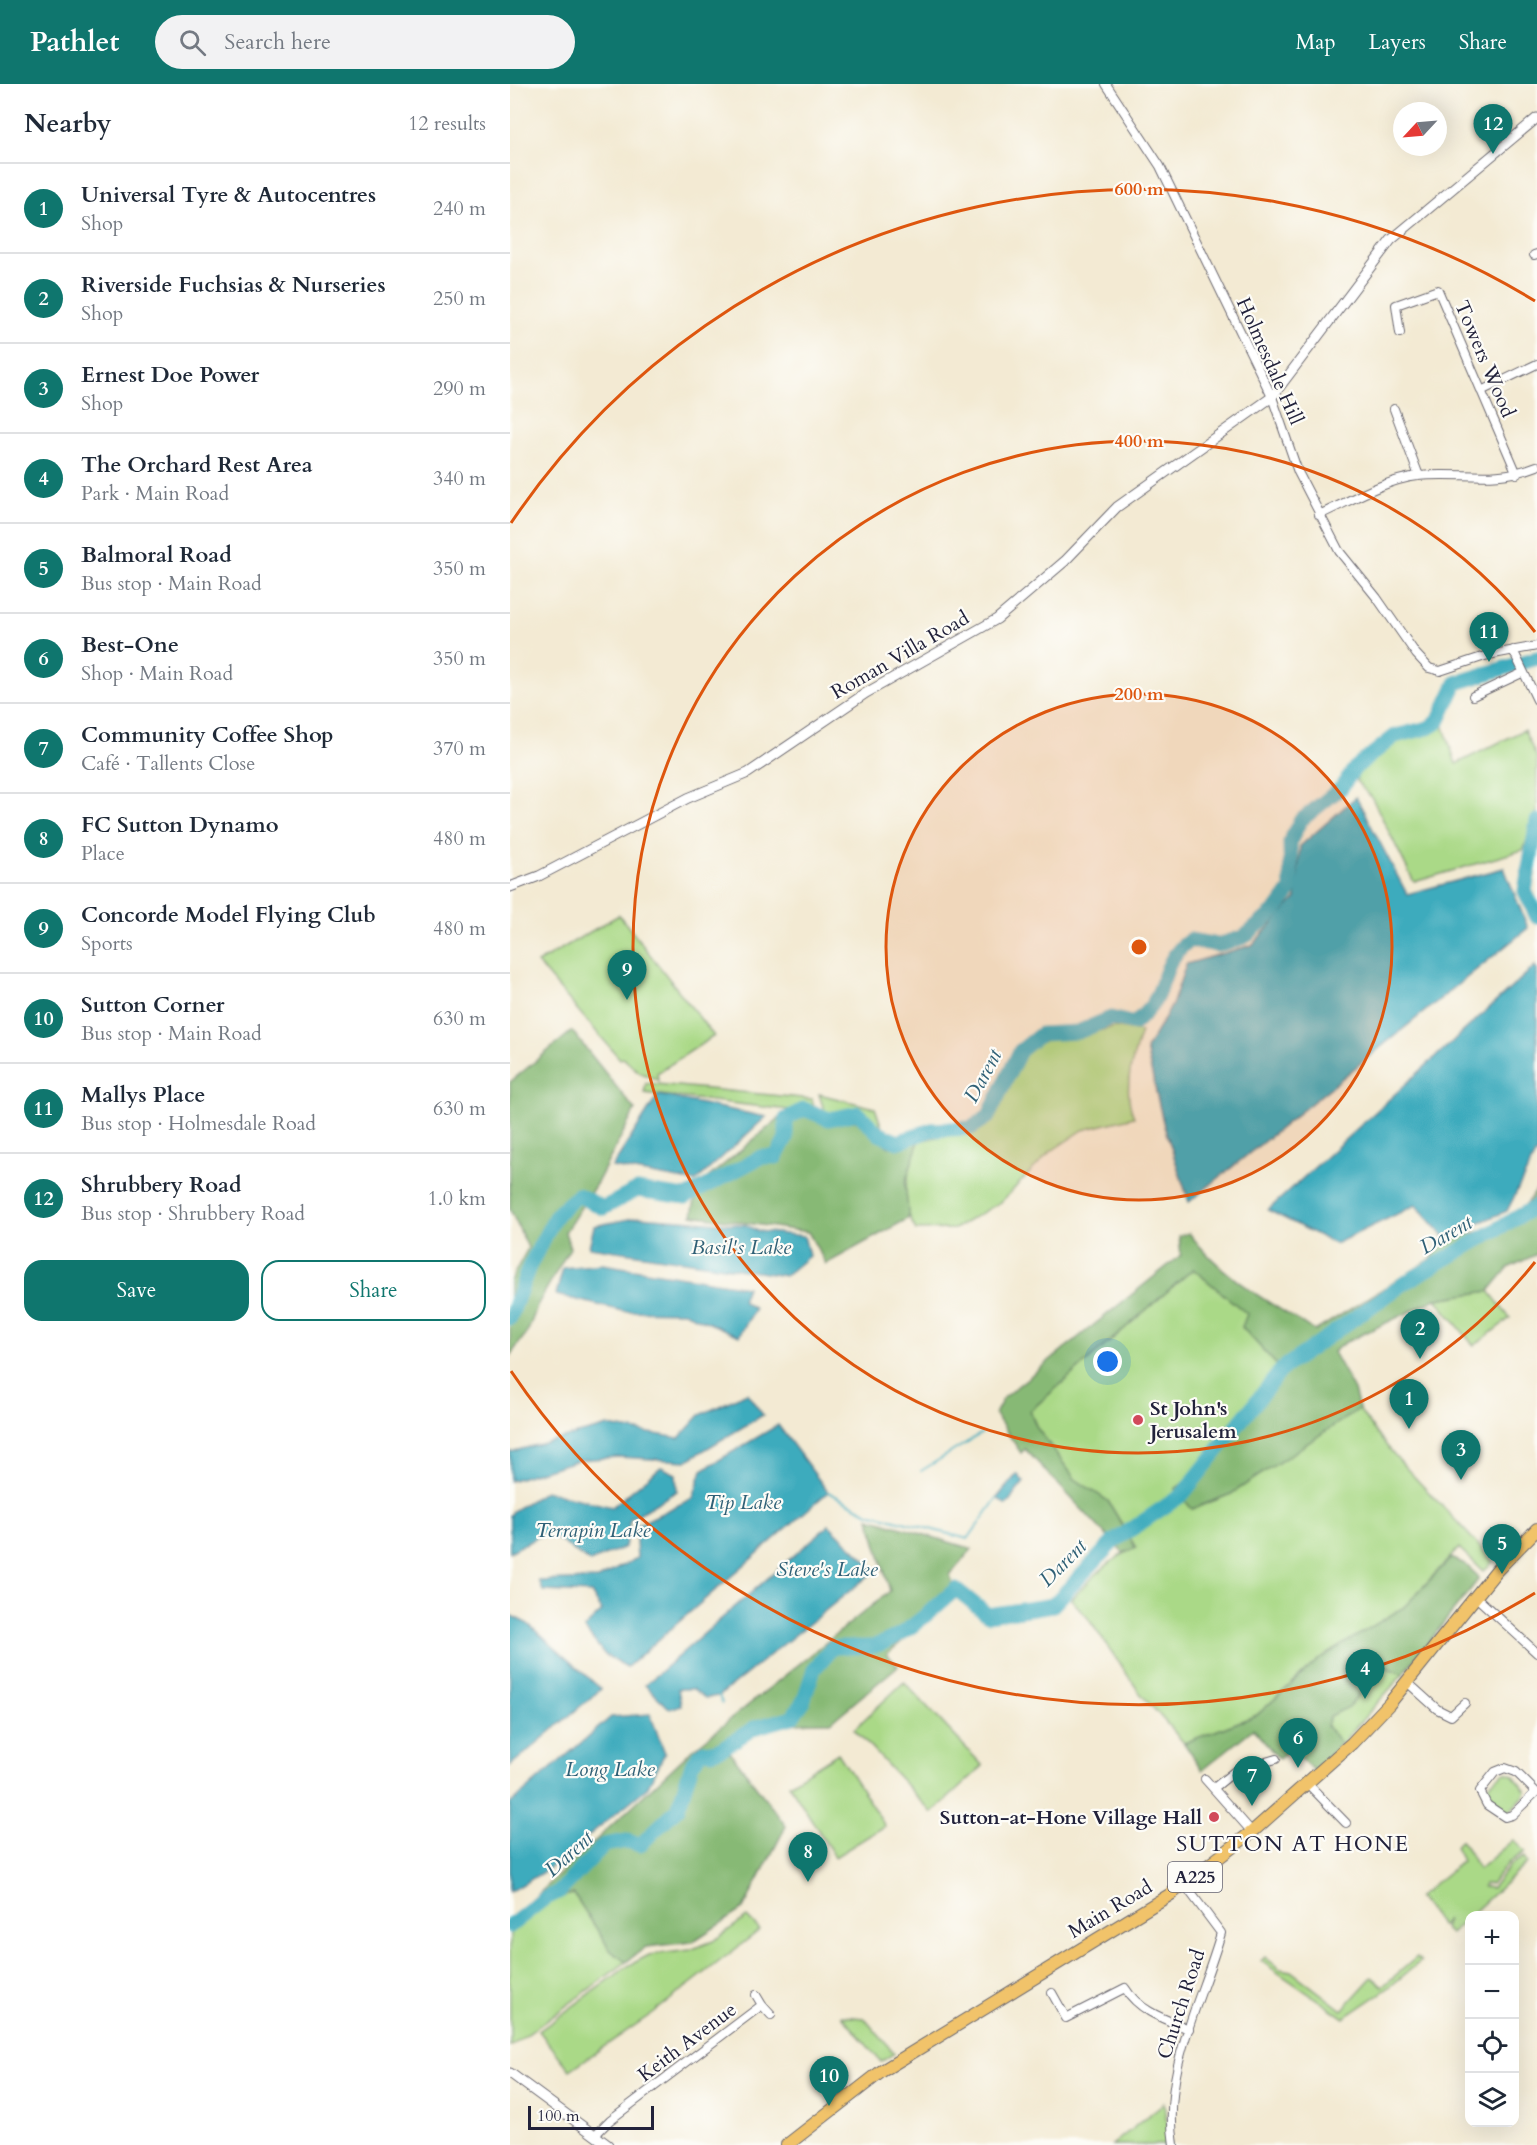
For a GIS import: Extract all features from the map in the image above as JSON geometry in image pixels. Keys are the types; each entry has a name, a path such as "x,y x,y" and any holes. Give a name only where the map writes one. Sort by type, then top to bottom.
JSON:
{"main road":[{"name":"Main Road","path":"787,2145 882,2071 1185,1885 1252,1832 1352,1743 1475,1596 1537,1529"}],"street":[{"name":"Holmesdale Hill","path":"1106,84 1160,166 1272,397 1298,472 1338,551 1377,598 1423,663 1436,671 1514,653"},
{"name":"Roman Villa Road","path":"510,887 539,876 688,798 748,773 866,693 997,619 1065,561 1117,507 1272,397 1391,240 1537,118"},
{"name":"Towers Wood","path":"1400,333 1396,305 1438,290 1517,474"},
{"path":"1480,391 1537,364"},
{"path":"1394,409 1419,476"},
{"path":"1319,515 1381,487 1419,476 1489,478 1517,474 1537,466"},
{"path":"1537,646 1514,653 1537,700"},
{"path":"1473,696 1523,673 1537,675"},
{"path":"1475,1596 1537,1653"},
{"path":"1406,1681 1437,1708 1451,1716 1465,1703"},
{"path":"1214,1788 1235,1771 1276,1759"},
{"path":"1505,1768 1516,1772 1537,1792 1512,1815 1505,1817 1487,1804 1480,1791 1495,1772 1505,1768"},
{"path":"1205,1779 1252,1832"},
{"path":"1308,1784 1346,1823"},
{"name":"Church Road","path":"1173,2145 1171,2122 1176,2063 1221,1933 1185,1885"},
{"path":"1052,1993 1066,2018 1125,1988 1134,2003 1162,2019 1189,2029"},
{"name":"Keith Avenue","path":"595,2135 610,2120 762,2006 756,1995"},
{"path":"762,2006 771,2015"},
{"path":"510,2073 608,2145"}],"green space":[{"path":"1442,721 1456,764 1524,730 1537,758 1537,815 1523,850 1414,882 1372,798 1357,782 1356,774 1395,740 1423,733"},
{"path":"619,915 714,1036 657,1073 658,1080 639,1072 623,1058 620,1059 537,963"},
{"path":"1114,1027 1141,1032 1132,1064 1129,1086 1130,1107 1134,1117 1083,1130 1050,1152 1001,1202 954,1229 916,1230 907,1208 906,1186 919,1141 975,1129 997,1110 1024,1051 1047,1039 1074,1037"},
{"path":"572,1031 635,1110 598,1181 565,1232 570,1248 538,1304 528,1331 510,1356 510,1281 528,1248 510,1209 510,1082"},
{"path":"646,1083 812,1099 817,1117 789,1110 644,1093"},
{"path":"819,1094 875,1108 889,1147 856,1121 827,1120"},
{"path":"789,1110 827,1120 856,1121 889,1147 919,1141 905,1183 909,1218 826,1264 808,1232 692,1215 698,1186"},
{"path":"1537,1190 1537,1254 1508,1268 1489,1291 1436,1299 1344,1343 1333,1352 1354,1390 1359,1409 1231,1494 1192,1509 1175,1489 1204,1468 1231,1432 1285,1374 1242,1327 1247,1314 1193,1269 1030,1411 1037,1428 1075,1479 1108,1501 1136,1548 1123,1553 1025,1449 1021,1453 995,1414 1004,1397 1181,1255 1179,1236 1189,1233 1217,1264 1247,1288 1315,1331 1431,1259 1445,1237 1487,1230 1507,1221 1527,1203"},
{"path":"1193,1269 1248,1314 1242,1327 1285,1374 1231,1432 1204,1468 1176,1489 1192,1509 1231,1494 1359,1409 1406,1468 1493,1562 1483,1571 1459,1548 1404,1607 1319,1659 1257,1715 1184,1743 1140,1693 1088,1618 1071,1599 1109,1564 1136,1548 1108,1501 1075,1479 1037,1428 1030,1411"},
{"path":"1489,1291 1510,1318 1474,1346 1436,1299"},
{"path":"869,1518 972,1549 950,1575 957,1595 887,1654 898,1666 831,1722 776,1726 727,1748 786,1826 743,1909 692,1942 646,1947 626,1962 611,1951 574,1894 530,1902 691,1751 890,1591"},
{"path":"1451,1558 1465,1564 1478,1576 1478,1580 1403,1674 1382,1666 1349,1707 1330,1716 1327,1726 1341,1743 1314,1771 1290,1749 1279,1759 1253,1729 1202,1770 1184,1743 1257,1715 1319,1659 1404,1607"},
{"path":"1384,1656 1403,1674 1341,1744 1317,1724"},
{"path":"904,1682 983,1766 932,1813 854,1729"},
{"path":"838,1753 885,1826 835,1857 789,1784"},
{"path":"1505,1772 1513,1775 1526,1791 1508,1813 1499,1811 1501,1807 1492,1796 1489,1795 1488,1800 1484,1793 1490,1783"},
{"path":"1461,1840 1479,1869 1513,1840 1525,1852 1508,1863 1491,1884 1484,1884 1483,1887 1492,1888 1510,1865 1524,1857 1527,1863 1475,1911 1465,1911 1465,1920 1450,1934 1444,1928 1447,1919 1442,1926 1418,1897 1462,1861 1455,1847"},
{"path":"574,1894 611,1951 626,1962 510,2047 510,1929 550,1898"},
{"path":"747,1917 760,1930 653,2013 570,2070 539,2031 628,1966 649,1955 690,1950 713,1941"},
{"path":"1265,1957 1280,1969 1291,1971 1342,2010 1372,1977 1383,1986 1417,1957 1421,1961 1387,1989 1344,2018 1261,1961"},
{"path":"842,2016 864,2018 894,2053 881,2062"},
{"path":"1164,2103 1170,2145 1112,2145"}],"water":[{"path":"1356,797 1407,894 1504,868 1528,928 1189,1202 1164,1126 1146,1049 1172,1005 1186,964 1252,945 1296,898 1300,846"},
{"path":"1535,966 1537,970 1537,1151 1507,1211 1445,1237 1416,1205 1335,1244 1268,1210"},
{"path":"658,1095 766,1117 695,1182 612,1167"},
{"name":"Basil's Lake","path":"639,1217 746,1225 758,1231 804,1236 809,1256 785,1276 589,1247 594,1226"},
{"path":"602,1264 747,1287 742,1301 755,1309 739,1336 684,1312 623,1311 556,1295 563,1268"},
{"path":"747,1393 763,1415 686,1461 618,1457 579,1460 510,1481 510,1452 608,1426 679,1438 700,1415"},
{"name":"Tip Lake","path":"778,1425 828,1492 627,1667 605,1655 584,1628 602,1611 591,1593 543,1591 539,1581 598,1579 637,1558 635,1526 693,1498 702,1470"},
{"name":"Terrapin Lake","path":"661,1467 676,1474 677,1491 630,1519 625,1547 590,1562 547,1532 510,1552 510,1516 513,1511 545,1491 612,1507"},
{"path":"1017,1474 1024,1482 1006,1505 997,1498"},
{"name":"Steve's Lake","path":"829,1525 876,1570 719,1696 705,1698 693,1689 678,1689 681,1705 670,1709 645,1685"},
{"path":"510,1615 528,1624 601,1689 510,1766"},
{"name":"Long Lake","path":"650,1714 665,1753 647,1788 545,1871 510,1892 510,1804 611,1717"}],"waterway":[{"name":"Darent","path":"510,1318 529,1267 556,1215 578,1195 603,1208 637,1190 686,1197 761,1157 776,1157 786,1138 786,1119 804,1109 829,1119 858,1113 879,1134 898,1142 931,1130 971,1128 988,1117 1020,1051 1041,1034 1078,1032 1111,1018 1134,1024 1154,1002 1175,954 1190,940 1218,945 1244,937 1276,910 1291,889 1290,842 1300,821 1341,788 1355,768 1395,736 1428,728 1438,722 1456,683 1537,658"},
{"name":"Darent","path":"1537,821 1525,891 1537,917"},
{"name":"Darent","path":"510,1926 544,1899 560,1891 604,1845 627,1841 640,1845 678,1808 692,1764 703,1751 712,1752 723,1748 754,1728 792,1717 803,1702 814,1669 832,1648 869,1647 885,1642 918,1622 956,1589 988,1615 1053,1605 1114,1541 1182,1495 1283,1368 1406,1282 1537,1206"},
{"path":"921,1471 982,1433"},
{"path":"828,1492 869,1513 968,1539 997,1498"},
{"path":"719,1696 722,1703"}],"place":[{"name":"Shrubbery Road","path":"1493,154"},
{"name":"Mallys Place","path":"1489,662"},
{"name":"Concorde Model Flying Club","path":"627,1000"},
{"name":"Riverside Fuchsias & Nurseries","path":"1420,1359"},
{"name":"St John's Jerusalem","path":"1138,1420"},
{"name":"Universal Tyre & Autocentres","path":"1409,1429"},
{"name":"Ernest Doe Power","path":"1461,1480"},
{"name":"Balmoral Road","path":"1502,1574"},
{"name":"The Orchard Rest Area","path":"1365,1699"},
{"name":"Best-One","path":"1298,1768"},
{"name":"Community Coffee Shop","path":"1252,1806"},
{"name":"Sutton-at-Hone Village Hall","path":"1214,1817"},
{"name":"FC Sutton Dynamo","path":"808,1882"},
{"name":"Sutton Corner","path":"829,2106"}],"district":[{"name":"SUTTON AT HONE","path":"1293,1844"}]}
